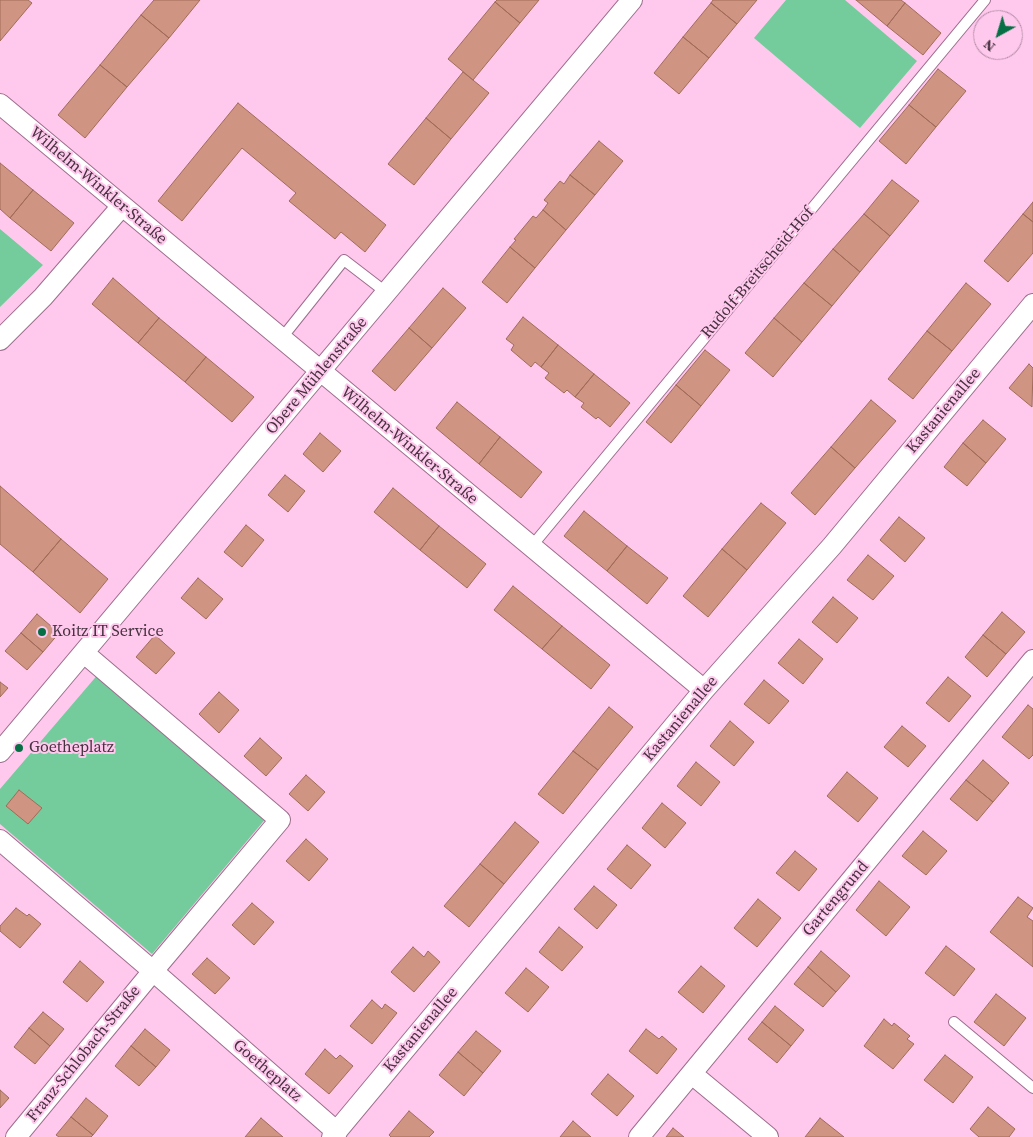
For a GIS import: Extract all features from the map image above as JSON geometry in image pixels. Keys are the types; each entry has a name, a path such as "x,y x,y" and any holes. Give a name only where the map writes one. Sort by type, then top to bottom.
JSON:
{"street":[{"name":"Obere Mühlenstraße","path":"0,752 632,0"},
{"name":"Wilhelm-Winkler-Straße","path":"0,104 704,690"},
{"path":"0,340 44,297 122,206"},
{"name":"Kastanienallee","path":"334,1134 704,690 832,546 1033,304"},
{"path":"84,652 280,820 153,971"},
{"name":"Gartengrund","path":"640,1137 1033,660"},
{"name":"Goetheplatz","path":"0,840 153,971 334,1134"},
{"name":"Franz-Schlobach-Straße","path":"16,1137 153,971"},
{"path":"692,1074 768,1137"}],"lane":[{"name":"Rudolf-Breitscheid-Hof","path":"531,547 986,0"},
{"path":"281,339 344,260 387,293"},
{"path":"954,1022 1033,1088"}],"green space":[{"path":"786,0 845,0 917,61 860,128 754,38"},
{"path":"0,229 43,265 0,307"},
{"path":"100,672 267,817 152,954 0,824 0,789"}],"building":[{"path":"0,0 28,0 32,3 0,41"},
{"path":"154,0 200,0 169,38 141,15"},
{"path":"497,0 539,0 520,23 495,2"},
{"path":"713,0 757,0 737,24 711,3"},
{"path":"856,0 901,0 905,3 887,26"},
{"path":"495,2 520,23 473,80 448,59"},
{"path":"711,3 737,24 709,58 683,37"},
{"path":"905,3 941,33 923,55 887,26"},
{"path":"141,15 169,38 127,87 100,65"},
{"path":"683,37 709,58 679,94 654,73"},
{"path":"100,65 127,87 85,138 58,115"},
{"path":"938,69 966,91 936,127 909,105"},
{"path":"463,72 489,93 451,139 426,118"},
{"path":"238,103 386,225 365,252 341,232 335,239 289,201 296,193 242,148 182,221 158,201"},
{"path":"909,105 936,127 906,164 879,141"},
{"path":"426,118 451,139 414,185 388,164"},
{"path":"599,141 623,161 595,195 570,175"},
{"path":"0,163 33,190 10,218 0,209"},
{"path":"570,175 595,195 566,230 543,210 548,203 544,200 560,181 564,184"},
{"path":"892,180 919,201 890,236 864,214"},
{"path":"33,190 74,223 51,251 10,218"},
{"path":"1033,202 1033,222 1023,214"},
{"path":"543,210 566,230 535,268 510,247 516,240 514,239 533,216 536,218"},
{"path":"864,214 890,236 860,272 833,249"},
{"path":"1023,214 1033,222 1033,253 1008,282 984,261"},
{"path":"510,247 535,268 507,303 482,282"},
{"path":"833,249 860,272 832,306 804,283"},
{"path":"113,278 159,318 138,343 92,304"},
{"path":"804,283 832,306 802,342 774,318"},
{"path":"966,283 991,304 952,351 927,331"},
{"path":"443,288 466,308 432,348 409,328"},
{"path":"523,317 558,345 541,367 535,362 531,367 511,350 514,345 506,339"},
{"path":"159,318 206,357 185,382 138,343"},
{"path":"774,318 802,342 773,377 745,353"},
{"path":"409,328 432,348 395,391 372,371"},
{"path":"927,331 952,351 913,399 888,379"},
{"path":"558,345 594,374 575,397 567,390 564,393 545,378 549,373 541,367"},
{"path":"705,350 730,370 701,406 676,385"},
{"path":"206,357 254,397 232,422 185,382"},
{"path":"1029,364 1033,368 1032,407 1009,388"},
{"path":"594,374 630,403 610,427 581,407 584,403 575,397"},
{"path":"676,385 701,406 671,443 646,422"},
{"path":"871,400 896,421 855,468 831,447"},
{"path":"457,402 500,437 479,464 436,428"},
{"path":"983,420 1006,439 986,463 963,443"},
{"path":"320,433 341,451 323,472 303,454"},
{"path":"500,437 542,472 521,498 479,464"},
{"path":"963,443 986,463 967,486 944,467"},
{"path":"831,447 855,468 815,515 791,493"},
{"path":"285,475 305,491 288,512 268,495"},
{"path":"0,486 61,539 33,572 0,544"},
{"path":"393,488 439,526 420,550 374,512"},
{"path":"761,503 786,523 747,570 722,549"},
{"path":"584,511 627,546 607,571 564,536"},
{"path":"899,517 925,538 905,562 880,540"},
{"path":"246,525 264,540 242,567 224,552"},
{"path":"439,526 486,564 467,588 420,550"},
{"path":"61,539 108,579 80,613 33,572"},
{"path":"627,546 668,578 647,604 607,571"},
{"path":"722,549 747,570 708,617 683,596"},
{"path":"868,555 894,576 873,600 847,580"},
{"path":"198,578 223,599 206,619 181,598"},
{"path":"513,586 562,626 542,649 494,610"},
{"path":"833,597 858,618 837,643 812,622"},
{"path":"1002,612 1025,632 1006,654 983,635"},
{"path":"37,614 59,633 43,652 21,633"},
{"path":"562,626 610,665 591,689 542,649"},
{"path":"21,633 43,652 27,670 5,651"},
{"path":"155,635 175,653 156,674 136,657"},
{"path":"983,635 1006,654 987,677 965,657"},
{"path":"799,639 823,659 803,684 778,663"},
{"path":"948,677 971,696 949,722 926,703"},
{"path":"764,680 789,701 769,724 744,704"},
{"path":"0,682 8,688 0,697"},
{"path":"219,692 239,710 219,733 199,714"},
{"path":"1028,705 1033,709 1033,755 1029,759 1002,737"},
{"path":"609,707 633,727 598,770 573,751"},
{"path":"730,721 754,742 734,766 710,746"},
{"path":"902,726 926,746 908,767 884,747"},
{"path":"260,738 282,758 266,776 244,756"},
{"path":"573,751 598,770 563,814 538,794"},
{"path":"983,760 1009,783 993,802 966,780"},
{"path":"696,762 720,782 701,806 677,786"},
{"path":"847,772 878,798 858,822 827,796"},
{"path":"306,775 325,792 308,811 289,794"},
{"path":"966,780 993,802 977,821 950,799"},
{"path":"19,790 42,808 28,824 6,806"},
{"path":"662,803 686,823 665,848 642,828"},
{"path":"515,822 539,842 504,884 480,864"},
{"path":"923,831 947,851 926,875 902,856"},
{"path":"306,839 328,859 309,881 286,861"},
{"path":"627,845 651,865 631,889 607,869"},
{"path":"795,851 817,869 799,891 776,873"},
{"path":"480,864 504,884 469,927 444,906"},
{"path":"879,881 910,907 886,936 856,910"},
{"path":"594,886 617,905 597,929 574,909"},
{"path":"1018,897 1033,908 1027,917 1033,921 1033,967 990,932"},
{"path":"758,899 781,918 757,947 734,928"},
{"path":"252,903 274,922 254,945 232,925"},
{"path":"16,908 27,916 29,914 41,924 20,948 0,931 0,926"},
{"path":"559,927 583,947 562,971 539,952"},
{"path":"946,946 975,969 954,996 925,973"},
{"path":"413,947 424,957 428,951 440,962 414,992 391,972"},
{"path":"821,951 850,976 836,992 808,967"},
{"path":"207,958 230,978 215,994 192,974"},
{"path":"80,961 104,982 87,1002 63,982"},
{"path":"701,966 725,986 703,1013 678,992"},
{"path":"808,967 836,992 823,1007 794,984"},
{"path":"526,968 549,987 528,1012 505,993"},
{"path":"996,994 1026,1018 1004,1046 974,1022"},
{"path":"372,1000 382,1009 385,1004 397,1013 372,1044 350,1026"},
{"path":"775,1006 804,1030 791,1046 762,1022"},
{"path":"43,1012 64,1029 50,1046 29,1028"},
{"path":"884,1019 892,1026 894,1023 910,1036 907,1039 914,1044 893,1069 864,1046"},
{"path":"762,1022 791,1046 777,1063 748,1039"},
{"path":"29,1028 50,1046 35,1064 14,1047"},
{"path":"145,1029 170,1050 156,1067 131,1046"},
{"path":"646,1029 659,1039 662,1036 677,1049 657,1074 629,1051"},
{"path":"476,1031 501,1051 483,1073 458,1052"},
{"path":"131,1046 156,1067 139,1086 115,1066"},
{"path":"325,1049 336,1059 340,1055 353,1066 329,1094 305,1074"},
{"path":"458,1052 483,1073 464,1096 439,1075"},
{"path":"945,1055 973,1077 953,1103 924,1080"},
{"path":"608,1074 634,1096 617,1116 591,1094"},
{"path":"0,1090 9,1098 0,1108"},
{"path":"86,1098 108,1116 93,1135 71,1117"},
{"path":"988,1107 1015,1129 1009,1137 979,1137 970,1129"},
{"path":"409,1111 434,1132 429,1137 391,1137 389,1135"},
{"path":"71,1117 93,1135 91,1137 59,1137 56,1135"},
{"path":"261,1118 283,1137 245,1137"},
{"path":"820,1118 844,1137 805,1137"},
{"path":"573,1121 591,1137 560,1137"},
{"path":"673,1128 684,1137 666,1137"}],"place":[{"name":"Koitz IT Service","path":"42,632"},
{"name":"Goetheplatz","path":"19,748"}]}
